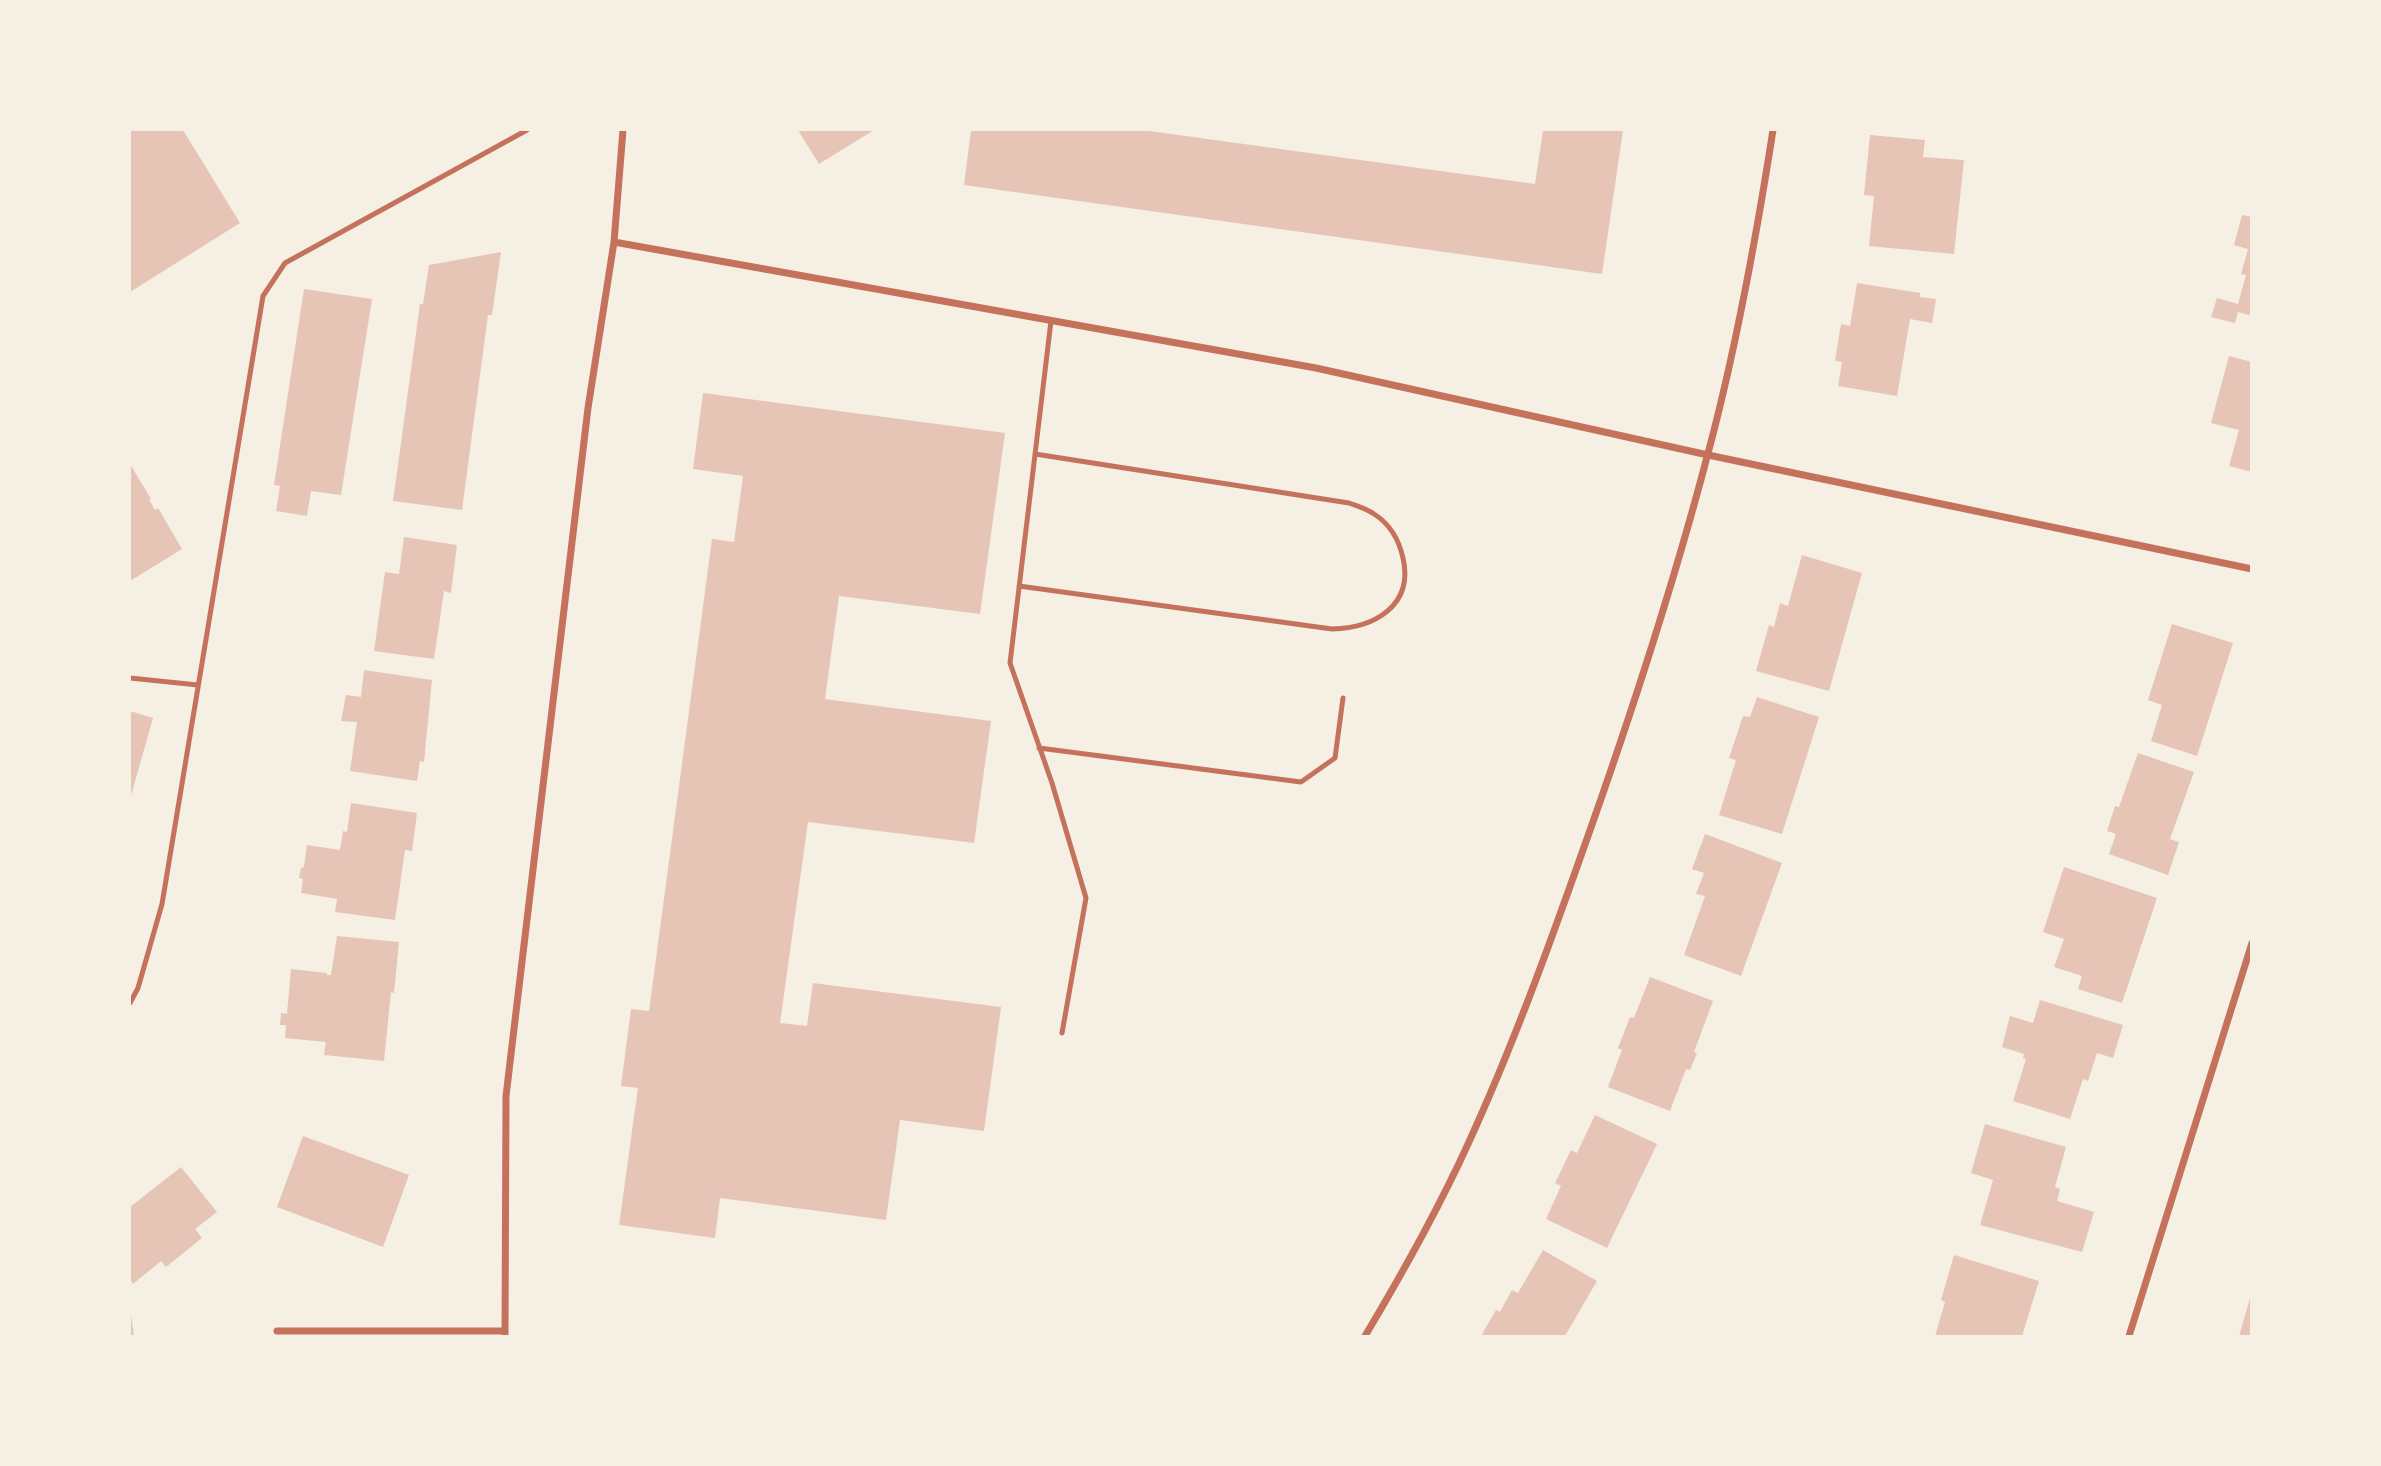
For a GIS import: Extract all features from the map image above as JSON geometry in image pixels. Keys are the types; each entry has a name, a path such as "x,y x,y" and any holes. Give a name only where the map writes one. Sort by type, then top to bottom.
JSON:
{"street":[{"path":"277,1332 505,1334 506,1096 588,408 614,242 623,130"},
{"path":"1365,1336 1412,1257 1468,1144 1530,999 1613,766 1669,592 1708,455 1755,244 1773,130"},
{"path":"614,242 1316,368 1708,455 2252,569"},
{"path":"2129,1336 2252,943"}],"lane":[{"path":"130,1003 138,988 162,904 263,296 285,263 527,130"},
{"path":"1051,321 1010,663 1086,898 1062,1032"},
{"path":"1019,586 1332,629 1353,629 1373,621 1391,608 1403,591 1406,569 1401,548 1391,529 1373,513 1349,503 1035,454"},
{"path":"130,678 198,685"},
{"path":"1039,748 1301,782 1335,758 1343,698"}],"building":[{"path":"130,130 183,130 240,223 130,292"},
{"path":"798,130 874,130 819,164"},
{"path":"971,130 1142,130 1535,184 1543,130 1623,130 1602,274 964,185"},
{"path":"1870,135 1925,140 1923,157 1964,160 1954,254 1869,246 1874,196 1864,195"},
{"path":"2242,215 2252,217 2252,316 2238,312 2235,323 2211,317 2217,298 2238,304 2246,275 2241,274 2248,249 2234,245"},
{"path":"501,252 492,315 488,315 462,510 393,501 420,304 423,304 429,265"},
{"path":"1857,283 1920,293 1920,297 1936,299 1932,323 1910,319 1897,396 1838,386 1842,362 1835,361 1841,324 1850,326"},
{"path":"304,289 372,299 341,495 311,491 307,516 276,511 280,486 274,485"},
{"path":"2229,356 2252,362 2252,472 2229,466 2239,430 2211,423"},
{"path":"703,393 1005,433 980,614 839,596 825,699 991,721 974,843 808,822 780,1023 807,1026 813,983 1001,1007 984,1131 900,1120 886,1220 720,1198 715,1238 619,1225 638,1088 621,1086 631,1009 649,1011 712,539 734,542 743,476 693,469"},
{"path":"130,464 155,510 158,508 182,549 130,581"},
{"path":"404,537 457,545 451,593 444,591 434,659 374,651 385,572 399,574"},
{"path":"1802,555 1862,573 1829,691 1756,671 1769,625 1774,627 1780,603 1788,606"},
{"path":"2172,624 2233,643 2197,756 2151,741 2162,705 2148,700"},
{"path":"364,670 432,680 424,762 420,761 417,781 350,771 357,722 341,721 346,695 361,697"},
{"path":"1757,697 1819,717 1782,834 1719,815 1736,760 1729,758 1743,716 1750,717"},
{"path":"130,711 153,718 130,799"},
{"path":"2138,753 2194,772 2170,839 2179,842 2168,875 2109,854 2116,834 2107,831 2115,806 2119,807"},
{"path":"351,803 417,813 412,851 405,850 395,920 335,912 337,899 301,893 303,879 299,878 301,868 304,867 307,845 340,850 343,831 347,832"},
{"path":"1705,834 1782,863 1741,976 1684,955 1705,896 1696,894 1704,873 1692,869"},
{"path":"2064,867 2157,898 2122,1003 2078,989 2082,976 2054,967 2064,939 2043,932"},
{"path":"337,936 399,942 384,1061 324,1055 326,1042 285,1038 286,1025 280,1025 281,1013 287,1014 291,969 331,975"},
{"path":"1650,977 1713,1001 1694,1052 1697,1053 1690,1070 1686,1069 1670,1111 1608,1087 1622,1050 1618,1048 1630,1017 1634,1018"},
{"path":"2040,1000 2123,1025 2113,1058 2097,1053 2088,1081 2083,1079 2070,1119 2013,1101 2026,1059 2023,1058 2024,1054 2002,1047 2010,1016 2033,1023"},
{"path":"1595,1115 1657,1144 1607,1248 1546,1219 1561,1186 1555,1183 1571,1150 1577,1153"},
{"path":"1985,1124 2066,1147 2055,1187 2060,1189 2057,1201 2094,1212 2082,1252 1980,1225 1993,1180 1971,1173"},
{"path":"303,1136 409,1175 383,1247 277,1207"},
{"path":"181,1167 217,1212 195,1229 202,1238 166,1267 161,1261 133,1284 130,1280 130,1207"},
{"path":"1543,1250 1597,1281 1565,1336 1481,1336 1496,1310 1500,1312 1512,1290 1518,1293"},
{"path":"1954,1255 2039,1281 2022,1336 1935,1336 1945,1302 1941,1300"},
{"path":"2251,1295 2252,1336 2239,1336"},
{"path":"131,1314 134,1336 130,1336"}]}
